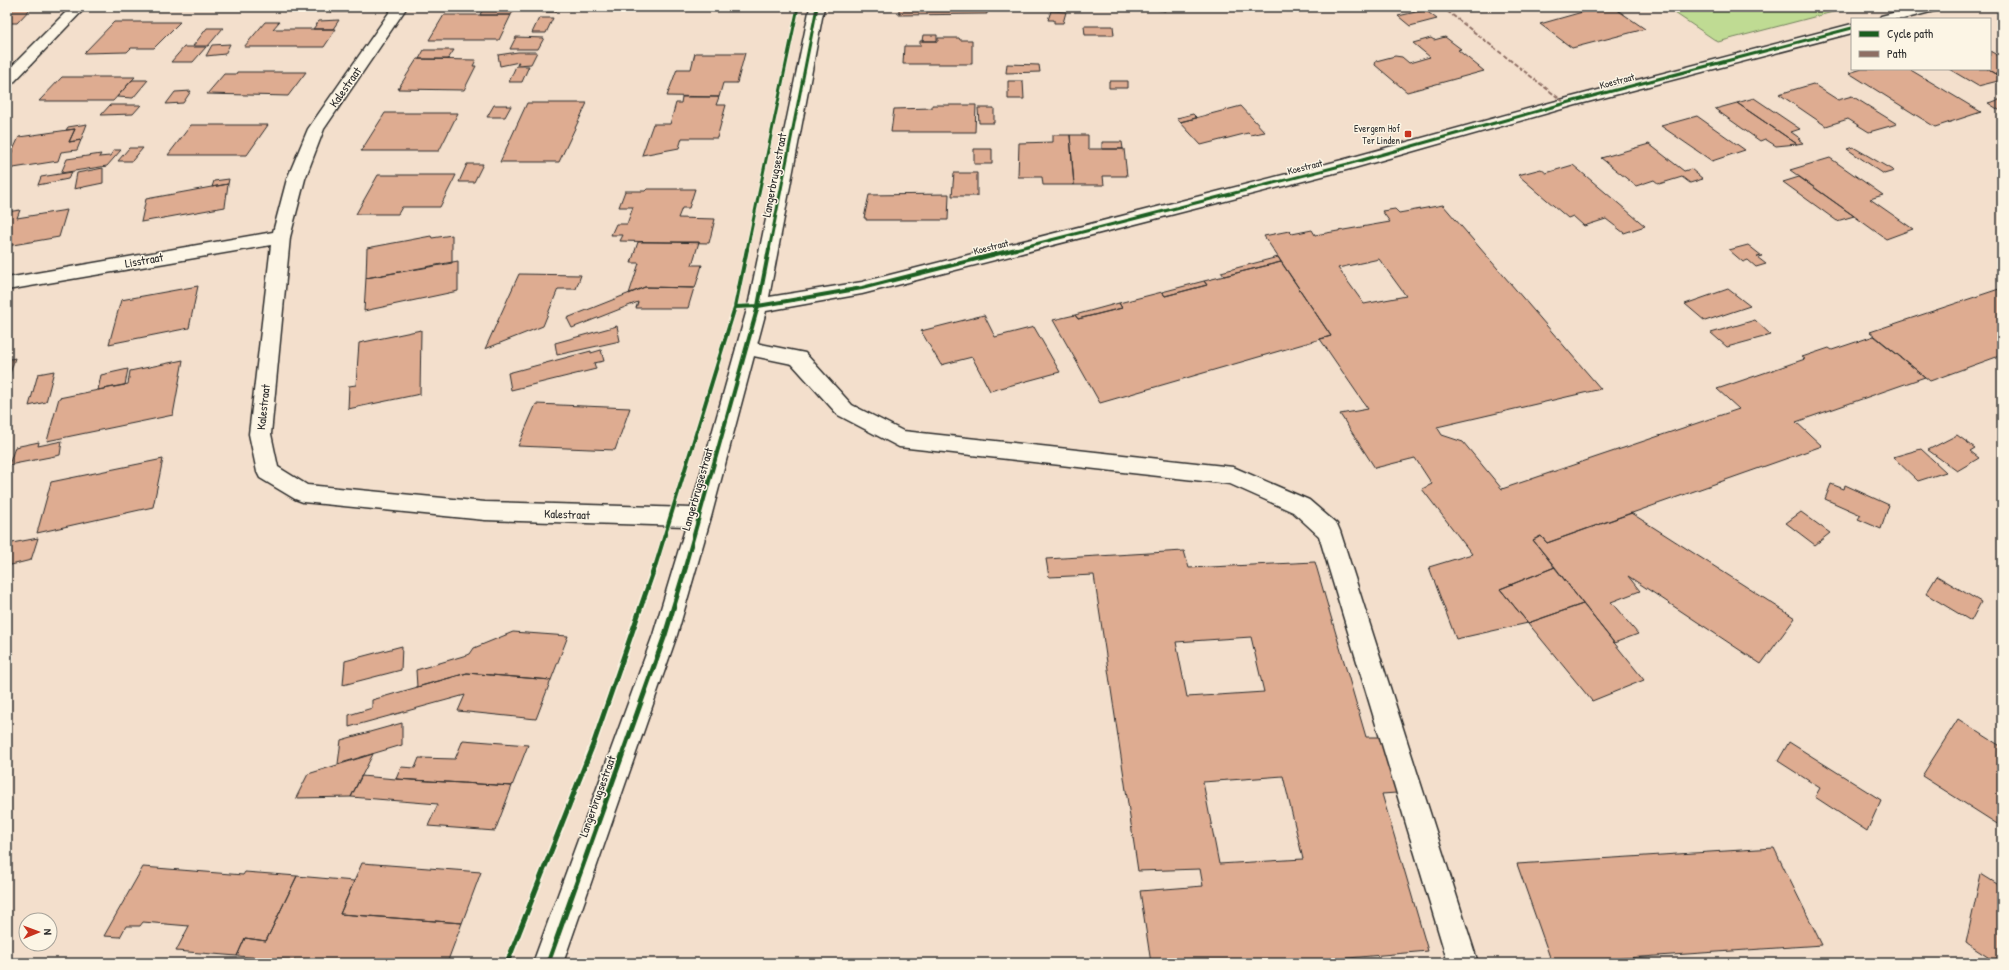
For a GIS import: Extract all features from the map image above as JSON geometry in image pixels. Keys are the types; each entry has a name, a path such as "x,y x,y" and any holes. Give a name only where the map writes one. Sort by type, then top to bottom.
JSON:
{"street":[{"path":"7,80 79,7"},
{"name":"Kalestraat","path":"400,7 316,129 296,179 281,237 260,434 268,472 302,493 485,511 700,517"},
{"name":"Langerbrugsestraat","path":"548,963 665,634 700,517 758,306 817,7"},
{"path":"1890,18 1933,7"},
{"name":"Koestraat","path":"758,306 878,284 1348,164 1570,102 1851,28"},
{"name":"Lisstraat","path":"7,284 281,237"},
{"path":"746,348 798,358 845,410 899,439 1233,476 1301,506 1330,531 1464,963"}],"green space":[{"path":"1666,7 1852,7 1718,42"}],"building":[{"path":"7,7 32,7 17,23 7,23"},
{"path":"334,7 351,7 347,12 330,12"},
{"path":"545,7 558,7 556,12 542,12"},
{"path":"899,7 987,7 987,14 899,15"},
{"path":"1149,7 1167,7 1165,11"},
{"path":"1600,7 1613,7 1645,29 1572,48 1540,24"},
{"path":"483,8 515,8 511,15 480,15"},
{"path":"1425,10 1437,19 1410,26 1398,16"},
{"path":"1051,11 1066,12 1063,23 1054,23 1054,20 1048,20"},
{"path":"444,15 511,15 499,40 429,40"},
{"path":"539,18 553,18 546,33 532,33"},
{"path":"339,20 333,29 313,29 319,21"},
{"path":"114,22 180,22 154,48 131,48 127,52 84,53"},
{"path":"265,22 279,22 273,29 336,29 324,47 244,47"},
{"path":"1084,26 1113,26 1114,35 1085,35"},
{"path":"207,28 223,28 208,46 193,46"},
{"path":"923,35 937,35 937,41 922,41"},
{"path":"516,37 544,38 538,49 510,49"},
{"path":"1445,37 1461,49 1458,50 1484,71 1407,92 1375,65 1376,61 1395,56 1402,57 1409,63 1430,57 1413,43 1431,38 1434,40"},
{"path":"938,38 959,38 960,40 972,40 972,64 903,64 904,46 920,46 920,41 938,41"},
{"path":"230,44 225,54 206,56 212,45"},
{"path":"184,47 206,47 193,62 171,62"},
{"path":"424,50 454,50 448,59 419,59"},
{"path":"518,52 537,52 531,64 517,65 519,62 500,66 498,55"},
{"path":"1991,52 2002,58 2002,78 1989,70 1991,70"},
{"path":"695,53 745,53 737,83 723,83 719,97 667,96 677,69 691,69"},
{"path":"417,59 476,60 473,66 476,66 464,90 398,89"},
{"path":"1007,64 1039,65 1040,72 1006,73"},
{"path":"516,66 529,66 522,82 509,82"},
{"path":"1859,70 1911,70 1981,112 1935,127 1849,73"},
{"path":"1951,70 1989,70 2002,78 2002,80 1978,86"},
{"path":"237,72 306,72 288,96 207,94 224,74 236,74"},
{"path":"62,77 135,77 113,101 39,101"},
{"path":"132,80 148,80 133,98 117,97"},
{"path":"1008,81 1023,81 1024,99 1008,99"},
{"path":"1109,81 1128,81 1128,88 1109,88"},
{"path":"1813,84 1838,100 1852,96 1897,124 1869,132 1848,119 1826,126 1779,94"},
{"path":"191,91 183,103 166,104 175,92"},
{"path":"682,97 719,97 716,105 726,105 717,138 682,138 679,148 642,155 653,124 670,124 676,103 681,103"},
{"path":"1754,98 1800,129 1791,132 1801,139 1798,139 1803,143 1797,144 1737,103"},
{"path":"2002,99 2002,112 1988,103"},
{"path":"527,103 587,103 559,162 500,162"},
{"path":"1737,103 1797,144 1776,146 1765,139 1760,141 1715,109"},
{"path":"110,105 141,105 133,114 101,115"},
{"path":"494,105 511,106 505,117 487,117"},
{"path":"932,105 976,105 975,132 891,132 894,109 932,108"},
{"path":"1241,106 1265,132 1250,135 1248,133 1201,145 1180,122"},
{"path":"978,108 994,108 994,123 979,123"},
{"path":"385,113 458,113 439,151 361,151"},
{"path":"1193,114 1197,118 1180,122 1177,118"},
{"path":"1697,116 1745,150 1712,161 1661,126"},
{"path":"87,124 81,140 69,142 75,129 66,130 68,127"},
{"path":"191,125 268,125 247,155 168,155"},
{"path":"75,129 69,142 81,140 77,150 61,152 58,161 7,169 7,163 19,137"},
{"path":"1053,135 1070,135 1074,185 1043,185 1042,177 1018,177 1019,143 1053,142"},
{"path":"1070,135 1088,135 1088,149 1124,149 1127,176 1103,176 1104,185 1074,185"},
{"path":"1102,142 1122,142 1123,149 1102,149"},
{"path":"1649,144 1684,171 1691,169 1703,179 1690,183 1682,177 1659,184 1654,180 1636,186 1601,158"},
{"path":"1853,147 1894,171 1884,174 1847,149"},
{"path":"129,148 143,148 132,161 118,161"},
{"path":"974,149 992,149 992,164 974,164"},
{"path":"114,150 121,150 107,166 61,173 67,159 101,154 99,157 110,156"},
{"path":"1830,158 1883,195 1870,199 1913,229 1886,239 1790,170"},
{"path":"467,164 483,164 474,182 459,182"},
{"path":"1573,165 1645,226 1624,233 1606,219 1584,226 1573,216 1568,218 1518,175 1541,169 1546,173"},
{"path":"103,168 103,183 74,189 77,173"},
{"path":"72,172 68,179 38,185 41,177"},
{"path":"954,173 977,173 977,196 952,196"},
{"path":"378,175 456,175 440,207 402,207 398,214 356,214"},
{"path":"1799,177 1854,216 1837,221 1783,182"},
{"path":"229,179 228,184 212,187 214,181"},
{"path":"228,184 225,207 141,222 146,199"},
{"path":"647,189 695,189 689,208 682,208 678,218 715,219 709,243 620,241 623,235 611,235 616,224 627,224 633,207 619,207 625,191 645,191"},
{"path":"949,194 948,220 866,220 866,218 864,218 869,195"},
{"path":"1443,205 1601,389 1437,427 1442,435 1463,442 1502,489 1739,409 1717,389 1805,359 1802,357 1829,348 1832,350 1874,336 1925,377 1796,422 1822,446 1547,543 1541,536 1533,540 1555,567 1500,589 1528,623 1456,639 1429,567 1472,554 1422,489 1432,484 1415,458 1375,468 1340,414 1368,409 1320,339 1331,336 1264,236 1289,231 1292,234 1312,230 1315,235 1390,222 1382,211 1395,209 1399,213","holes":["1379,259 1406,296 1364,304 1338,268"]},
{"path":"20,210 17,218 67,210 59,237 7,246 7,212"},
{"path":"452,235 452,263 366,278 367,248 431,236 432,238"},
{"path":"638,242 699,242 692,265 702,265 695,288 645,287 629,294 639,263 631,263"},
{"path":"1748,245 1762,256 1757,257 1766,264 1756,267 1748,260 1743,262 1729,250"},
{"path":"1278,257 1281,262 1224,276 1221,272"},
{"path":"458,261 458,291 364,311 366,278"},
{"path":"1281,262 1331,336 1100,403 1053,320 1075,315 1078,319 1122,308 1119,303 1162,292 1165,296 1207,285 1204,281"},
{"path":"519,274 581,275 576,289 558,289 543,326 485,349"},
{"path":"1204,281 1207,285 1165,296 1162,292"},
{"path":"198,286 189,328 109,344 121,300"},
{"path":"645,287 694,288 688,308 636,308 638,302 572,328 567,318"},
{"path":"2002,288 2002,355 1930,381 1870,332"},
{"path":"1728,289 1750,306 1705,321 1685,304"},
{"path":"1119,303 1122,308 1078,319 1075,315"},
{"path":"984,315 995,337 1034,327 1060,372 990,391 972,357 941,365 921,331"},
{"path":"1755,320 1771,335 1727,347 1711,333"},
{"path":"617,326 620,341 557,355 555,343"},
{"path":"421,330 420,394 348,409 349,386 356,385 359,343"},
{"path":"601,350 604,361 594,363 596,369 511,390 508,373 591,351 591,353"},
{"path":"15,358 7,383 7,360"},
{"path":"183,360 173,415 47,441 59,398 128,384 130,371"},
{"path":"128,369 125,385 98,390 101,375"},
{"path":"54,371 46,402 29,406 38,374"},
{"path":"536,404 630,408 615,450 518,446"},
{"path":"1957,435 1975,448 1970,451 1979,458 1957,471 1928,450"},
{"path":"62,441 60,455 9,465 15,447 39,442 38,446"},
{"path":"1921,449 1946,472 1918,481 1893,457"},
{"path":"163,459 153,507 37,533 51,482"},
{"path":"1831,484 1844,489 1845,485 1889,505 1881,529 1858,519 1861,515 1825,499"},
{"path":"1801,512 1830,533 1815,545 1786,523"},
{"path":"1631,513 1795,618 1761,664 1628,576 1640,591 1611,602 1638,634 1614,643 1533,540 1541,536 1547,543"},
{"path":"38,538 31,560 7,566 7,544"},
{"path":"1184,551 1189,568 1315,562 1366,737 1393,737 1410,792 1382,794 1428,951 1291,963 1151,963 1140,891 1203,886 1200,869 1138,871 1094,575 1049,577 1046,559","holes":["1251,637 1264,692 1187,697 1176,642","1283,776 1303,859 1219,864 1203,782"]},
{"path":"1555,567 1583,604 1528,623 1500,589"},
{"path":"1937,576 1981,602 1971,621 1926,594"},
{"path":"1583,604 1644,680 1592,701 1528,623"},
{"path":"513,632 568,636 551,680 467,673 417,687 416,670 470,654 474,648"},
{"path":"402,646 401,670 343,685 345,661"},
{"path":"467,673 551,680 536,719 458,711 465,695 349,727 349,715 372,708 372,700"},
{"path":"1958,719 2002,747 2002,827 1922,776"},
{"path":"402,723 402,745 338,764 341,740"},
{"path":"463,740 528,745 512,786 396,779 401,767 415,768 419,758 455,759"},
{"path":"1789,742 1881,800 1867,831 1815,797 1820,788 1778,761"},
{"path":"373,754 351,797 296,798 308,774"},
{"path":"361,776 512,786 495,831 428,826 438,804 351,797"},
{"path":"1774,848 1822,945 1552,963 1517,864"},
{"path":"362,863 481,872 462,923 340,914"},
{"path":"143,867 243,875 245,872 297,876 266,941 245,938 237,956 176,951 189,926 143,922 140,926 126,926 120,937 104,936"},
{"path":"1981,874 2002,887 2002,963 1997,963 1966,943"},
{"path":"297,876 354,881 340,914 462,923 447,963 326,963 237,956 245,938 266,941"}],"marked path":[{"path":"1442,7 1565,103"}],"cycle path":[{"path":"507,963 613,692 664,539 727,334 735,307 798,7"},
{"path":"548,963 665,635 700,517 758,306 817,7"},
{"path":"735,307 758,306 862,288 1348,164 1570,102 1851,28"}],"place":[{"name":"Evergem Hof Ter Linden","path":"1408,134"}]}
